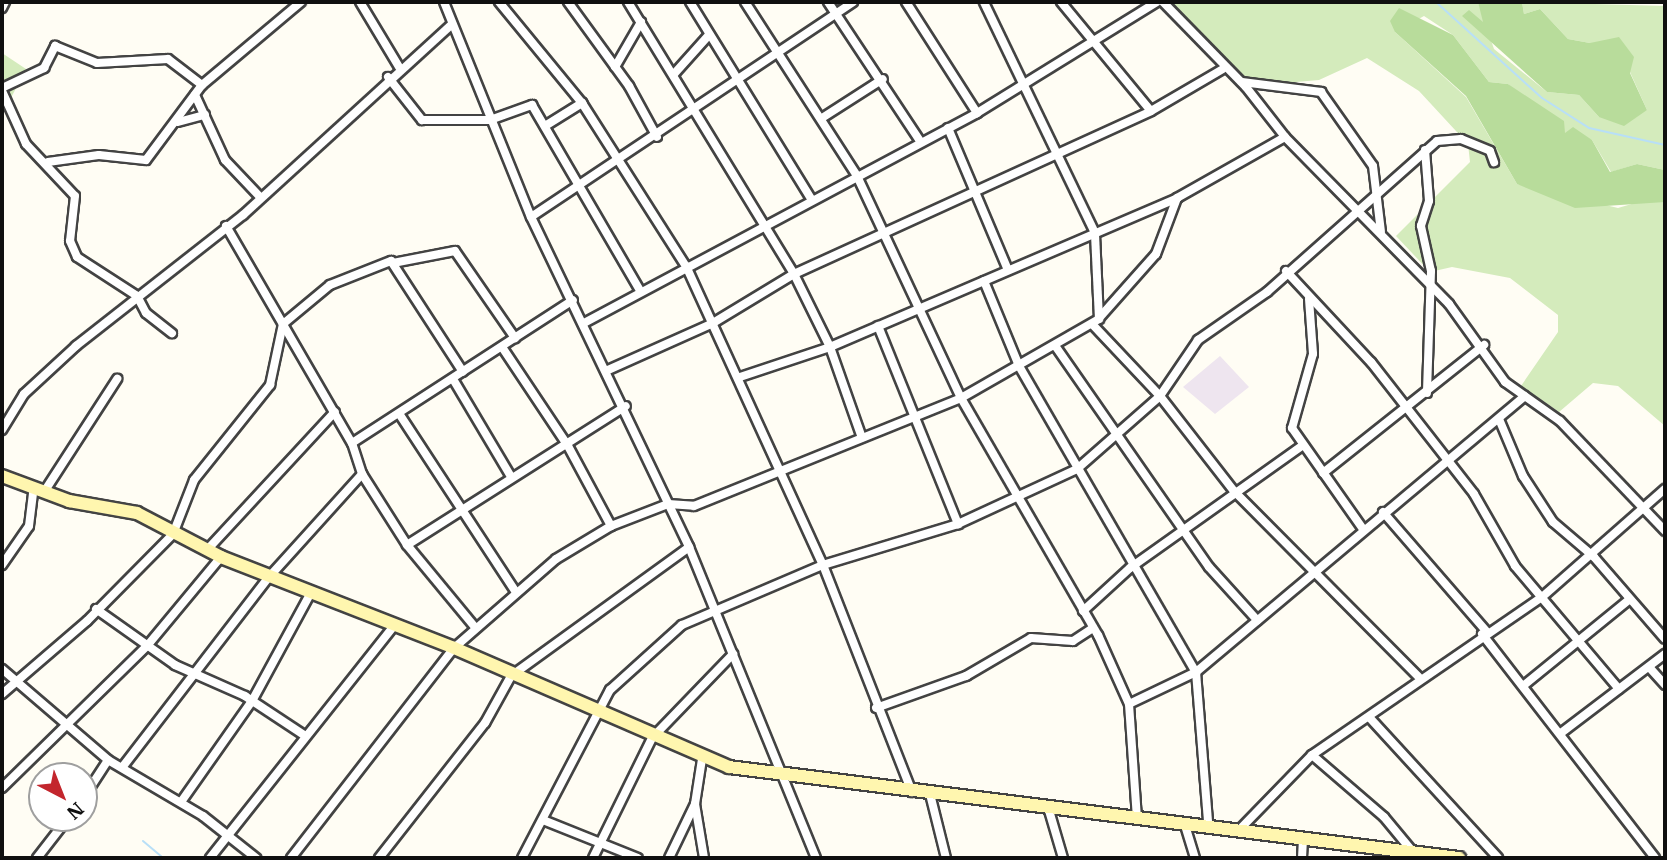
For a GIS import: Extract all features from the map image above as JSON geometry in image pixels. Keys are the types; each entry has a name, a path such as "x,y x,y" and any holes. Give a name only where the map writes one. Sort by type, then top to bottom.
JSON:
{"street":[{"path":"2,8 5,2"},
{"path":"281,2 287,11"},
{"path":"48,162 99,155 146,160 202,85 301,2"},
{"path":"360,2 399,67"},
{"path":"444,2 531,216 626,406 667,505 689,547 785,776 816,858"},
{"path":"499,2 582,103 623,161 685,266 740,377 822,565 876,708 912,792"},
{"path":"568,2 615,67 657,138"},
{"path":"628,2 698,109 794,274 830,347 863,438"},
{"path":"690,2 734,82 812,200"},
{"path":"745,2 775,55 822,118 857,176 961,398 1093,628 1129,704 1137,817"},
{"path":"828,2 883,79 920,141"},
{"path":"531,216 623,161 853,2"},
{"path":"906,2 977,113"},
{"path":"984,2 1095,233 1096,322 1160,396 1234,491 1419,677"},
{"path":"584,323 639,289 977,113 1099,43 1157,2"},
{"path":"1163,2 1223,69 1242,82 1285,137 1430,283 1484,345 1505,382 1560,421 1665,531"},
{"path":"1064,3 1099,43 1151,111"},
{"path":"615,67 641,22"},
{"path":"2,430 24,394 137,296 261,198 388,77 452,24"},
{"path":"674,74 708,36"},
{"path":"172,333 142,308 137,296 77,257 70,240 78,203 48,162 20,135 2,89 44,68 55,46 97,63 168,59 202,85"},
{"path":"608,370 713,323 794,274 1151,111 1223,69"},
{"path":"388,77 422,120 490,120 528,103 545,126 639,289"},
{"path":"822,118 883,79"},
{"path":"1242,82 1321,92 1370,159 1381,232"},
{"path":"195,95 230,167 261,198"},
{"path":"545,126 582,103"},
{"path":"176,123 205,114"},
{"path":"948,128 1009,270"},
{"path":"740,377 830,347 1177,198 1285,137"},
{"path":"522,858 610,690 641,657 682,625 716,615 822,565 958,524 1077,469 1119,436 1160,396 1198,340 1286,271 1426,150 1445,138 1461,139 1490,151 1494,162"},
{"path":"1426,150 1429,201 1421,226 1430,283 1427,393"},
{"path":"290,858 454,648 474,626 515,591 611,526 667,505 694,506 961,398 1056,347 1096,322 1156,254 1177,198"},
{"path":"226,226 335,412 352,443 362,474 407,545 474,626"},
{"path":"2,694 96,609 173,534 194,480 271,385 284,324 342,278 383,260 393,263 455,251 515,338"},
{"path":"393,263 463,372"},
{"path":"1286,271 1448,459 1542,597 1619,689"},
{"path":"984,281 1019,366 1130,568 1196,672 1208,822"},
{"path":"1309,299 1313,354 1292,428 1300,447 1323,473 1363,530"},
{"path":"352,443 400,415 573,300"},
{"path":"878,326 958,524"},
{"path":"1323,473 1407,409 1484,345"},
{"path":"502,347 568,446 611,526"},
{"path":"1056,347 1184,530 1257,621"},
{"path":"2,565 29,526 39,490 117,379"},
{"path":"453,379 510,474"},
{"path":"1129,704 1196,672 1316,573 1383,512 1525,396"},
{"path":"407,545 510,474 568,446 626,406"},
{"path":"207,550 335,412"},
{"path":"400,415 515,591"},
{"path":"1499,419 1523,475 1553,522 1594,557 1665,639"},
{"path":"1083,611 1130,568 1234,491 1300,447"},
{"path":"124,765 197,676 269,577 362,474"},
{"path":"2,476 39,490 137,513 221,557 393,627 454,648 510,676 702,759 785,776 1137,817 1208,822 1303,838 1460,858"},
{"path":"1242,827 1312,755 1369,717 1419,677 1484,632 1542,597 1594,557 1665,489"},
{"path":"1383,512 1484,632 1655,858"},
{"path":"379,858 485,723 510,676 689,547"},
{"path":"2,788 147,646 221,557"},
{"path":"181,802 252,701 310,594"},
{"path":"1523,686 1629,600"},
{"path":"96,609 147,646 197,676 252,701 304,735"},
{"path":"211,858 304,735 393,627"},
{"path":"876,708 966,676 1031,638 1073,640 1093,628"},
{"path":"1561,733 1665,653"},
{"path":"593,858 652,738 733,654"},
{"path":"1649,667 1665,685"},
{"path":"2,669 108,760 124,765 181,802 256,858"},
{"path":"1369,717 1498,858"},
{"path":"1312,755 1384,817 1413,852"},
{"path":"669,858 695,804 702,759"},
{"path":"98,775 108,760"},
{"path":"930,794 946,858"},
{"path":"695,804 704,858"},
{"path":"1048,807 1063,858"},
{"path":"544,820 638,858"},
{"path":"1184,822 1195,858"},
{"path":"37,858 57,832"},
{"path":"1303,838 1303,858"},
{"path":"1366,858 1367,845"}],"shaded area":[{"path":"1220,356 1249,387 1215,414 1183,387"}],"green space":[{"path":"1168,2 1478,2 1494,49 1547,92 1579,95 1599,117 1647,110 1630,72 1590,43 1568,39 1540,9 1524,14 1522,2 1665,6 1665,170 1637,164 1611,172 1592,140 1565,133 1508,84 1489,82 1453,35 1424,16 1395,32 1466,97 1517,184 1618,208 1652,198 1665,202 1665,426 1618,386 1593,383 1559,412 1521,386 1558,332 1558,315 1510,278 1452,267 1430,272 1396,236 1470,162 1468,144 1419,91 1367,58 1319,80 1260,85 1236,72"},
{"path":"1478,2 1522,2 1524,14 1540,9 1568,39 1590,43 1619,37 1634,57 1630,73 1647,110 1624,126 1599,117 1579,95 1547,92 1462,16 1469,10 1483,22"},
{"path":"1399,8 1453,35 1489,82 1508,84 1564,121 1565,133 1573,127 1592,140 1610,172 1637,164 1665,170 1665,202 1575,208 1517,184 1466,96 1395,32 1390,21"},
{"path":"2,53 26,69 2,115"}],"waterway":[{"path":"1436,2 1542,98 1589,128 1665,145"},
{"path":"143,841 163,858"}]}
